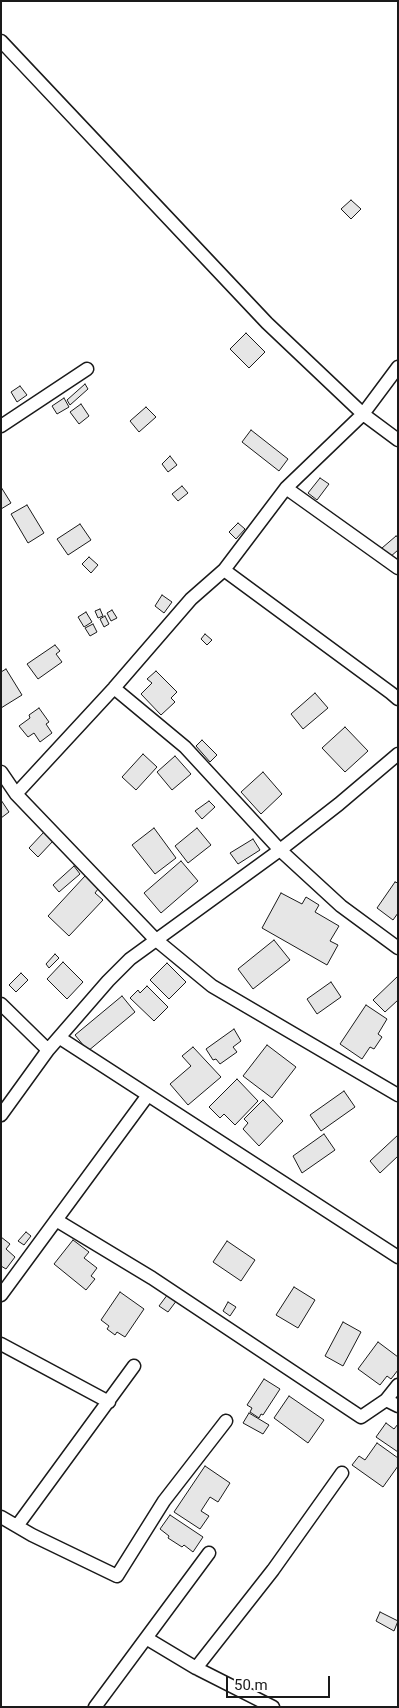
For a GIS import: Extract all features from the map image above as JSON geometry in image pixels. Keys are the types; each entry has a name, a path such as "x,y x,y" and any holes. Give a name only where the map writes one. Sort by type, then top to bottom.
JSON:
{"street":[{"path":"1,41 267,323 363,414 398,440"},
{"path":"16,794 114,688 191,599 224,570 286,488 363,414 398,367"},
{"path":"1,426 87,368"},
{"path":"286,488 398,568"},
{"path":"224,570 398,700"},
{"path":"114,688 185,747 280,850 341,906 398,948"},
{"path":"1,1115 48,1050 108,981 130,959 280,850 339,804 398,754"},
{"path":"1,772 16,794 156,940 212,986 398,1095"},
{"path":"1,1004 48,1050"},
{"path":"60,1038 398,1257"},
{"path":"1,1295 148,1095"},
{"path":"56,1220 152,1278 362,1418 386,1400 398,1385"},
{"path":"1,1344 109,1402"},
{"path":"17,1526 134,1366"},
{"path":"386,1400 398,1406"},
{"path":"1,1516 32,1535 117,1576 164,1501 226,1421"},
{"path":"196,1668 273,1570 342,1473"},
{"path":"95,1707 209,1553"},
{"path":"146,1638 196,1668 274,1707"}],"building":[{"path":"351,200 361,209 351,219 341,209"},
{"path":"246,333 265,352 249,368 230,349"},
{"path":"85,384 88,389 70,405 67,400"},
{"path":"20,386 27,395 17,402 11,392"},
{"path":"64,398 69,407 57,414 52,406"},
{"path":"81,404 89,416 79,424 70,412"},
{"path":"146,407 156,417 139,432 130,421"},
{"path":"251,430 288,459 279,471 242,442"},
{"path":"170,456 177,465 168,472 162,464"},
{"path":"320,478 329,484 317,500 308,493"},
{"path":"182,486 188,493 178,501 172,494"},
{"path":"1,487 11,503 1,509"},
{"path":"27,505 44,533 28,543 11,514"},
{"path":"238,523 245,529 236,539 229,532"},
{"path":"80,524 91,540 68,555 57,539"},
{"path":"396,536 398,537 398,550 390,557 382,548"},
{"path":"89,557 98,565 91,573 82,564"},
{"path":"162,595 172,602 164,613 155,606"},
{"path":"100,609 103,616 98,618 95,611"},
{"path":"112,610 117,618 111,621 107,613"},
{"path":"86,612 92,622 84,627 78,617"},
{"path":"105,616 109,624 104,627 100,619"},
{"path":"93,624 97,632 90,636 85,628"},
{"path":"205,634 212,640 207,645 201,639"},
{"path":"55,645 60,651 56,654 62,662 38,679 27,664"},
{"path":"6,669 22,695 1,708 1,672"},
{"path":"156,671 177,692 171,698 175,702 161,715 141,694 152,683 147,679"},
{"path":"315,693 328,708 303,729 291,714"},
{"path":"39,708 49,722 46,724 52,733 40,742 34,733 28,737 19,726"},
{"path":"345,727 368,751 345,772 322,748"},
{"path":"202,740 217,755 210,762 196,746"},
{"path":"143,754 157,767 136,790 122,777"},
{"path":"175,756 191,774 172,790 157,772"},
{"path":"263,772 282,794 261,814 241,792"},
{"path":"1,800 9,812 1,818"},
{"path":"209,801 215,807 202,819 195,811"},
{"path":"154,828 176,858 155,874 132,845"},
{"path":"197,828 211,845 188,863 175,846"},
{"path":"44,832 53,841 38,857 29,848"},
{"path":"253,839 260,850 238,864 230,853"},
{"path":"181,861 198,881 161,913 144,893"},
{"path":"74,866 80,874 59,892 53,885"},
{"path":"85,876 98,889 95,893 103,900 69,936 48,916"},
{"path":"395,882 398,883 398,913 393,920 377,908"},
{"path":"281,893 302,904 306,897 319,905 315,912 339,926 330,941 338,945 327,965 262,928"},
{"path":"274,940 290,960 253,989 238,969"},
{"path":"55,954 59,958 49,968 46,964"},
{"path":"63,962 83,982 67,999 47,979"},
{"path":"167,963 186,982 169,999 150,980"},
{"path":"21,973 28,980 16,992 9,985"},
{"path":"398,976 398,1000 385,1012 373,1000"},
{"path":"331,982 341,997 317,1014 307,999"},
{"path":"147,986 168,1007 154,1021 130,998 138,990 140,993"},
{"path":"122,996 135,1012 88,1051 75,1035"},
{"path":"366,1005 387,1019 378,1034 382,1037 374,1049 370,1047 362,1059 340,1044"},
{"path":"234,1029 241,1041 233,1047 237,1052 220,1064 216,1059 213,1060 206,1049"},
{"path":"267,1045 296,1067 272,1098 243,1076"},
{"path":"193,1047 221,1077 188,1105 170,1084 191,1066 182,1056"},
{"path":"237,1079 258,1101 235,1125 224,1114 220,1118 209,1107"},
{"path":"344,1091 355,1107 321,1131 310,1115"},
{"path":"263,1100 283,1121 259,1146 243,1129 248,1123 244,1119"},
{"path":"324,1134 335,1150 302,1173 293,1156"},
{"path":"398,1135 398,1156 380,1173 370,1161"},
{"path":"26,1232 31,1236 24,1245 18,1241"},
{"path":"1,1237 10,1244 6,1249 15,1257 6,1269 1,1266"},
{"path":"73,1240 89,1252 84,1258 97,1268 91,1276 95,1279 86,1290 54,1264"},
{"path":"227,1241 255,1260 241,1281 213,1262"},
{"path":"294,1287 315,1300 298,1328 276,1315"},
{"path":"120,1292 144,1309 125,1337 117,1332 115,1335 107,1329 109,1326 101,1320"},
{"path":"168,1294 177,1300 168,1312 159,1306"},
{"path":"228,1302 236,1307 230,1316 223,1311"},
{"path":"343,1322 361,1332 343,1366 325,1356"},
{"path":"378,1342 398,1357 398,1370 391,1379 387,1376 380,1385 358,1369"},
{"path":"264,1379 280,1389 259,1418 250,1412 252,1408 247,1405"},
{"path":"289,1396 324,1420 308,1443 274,1418"},
{"path":"249,1413 269,1425 263,1434 243,1423"},
{"path":"386,1423 394,1429 398,1424 398,1452 376,1437"},
{"path":"377,1443 398,1458 398,1466 383,1487 352,1465 359,1456 365,1460"},
{"path":"205,1466 230,1483 218,1502 210,1497 201,1511 209,1516 200,1529 174,1512"},
{"path":"170,1515 203,1537 193,1552 184,1545 182,1547 168,1538 169,1536 160,1529"},
{"path":"380,1612 398,1621 394,1631 376,1621"}]}
